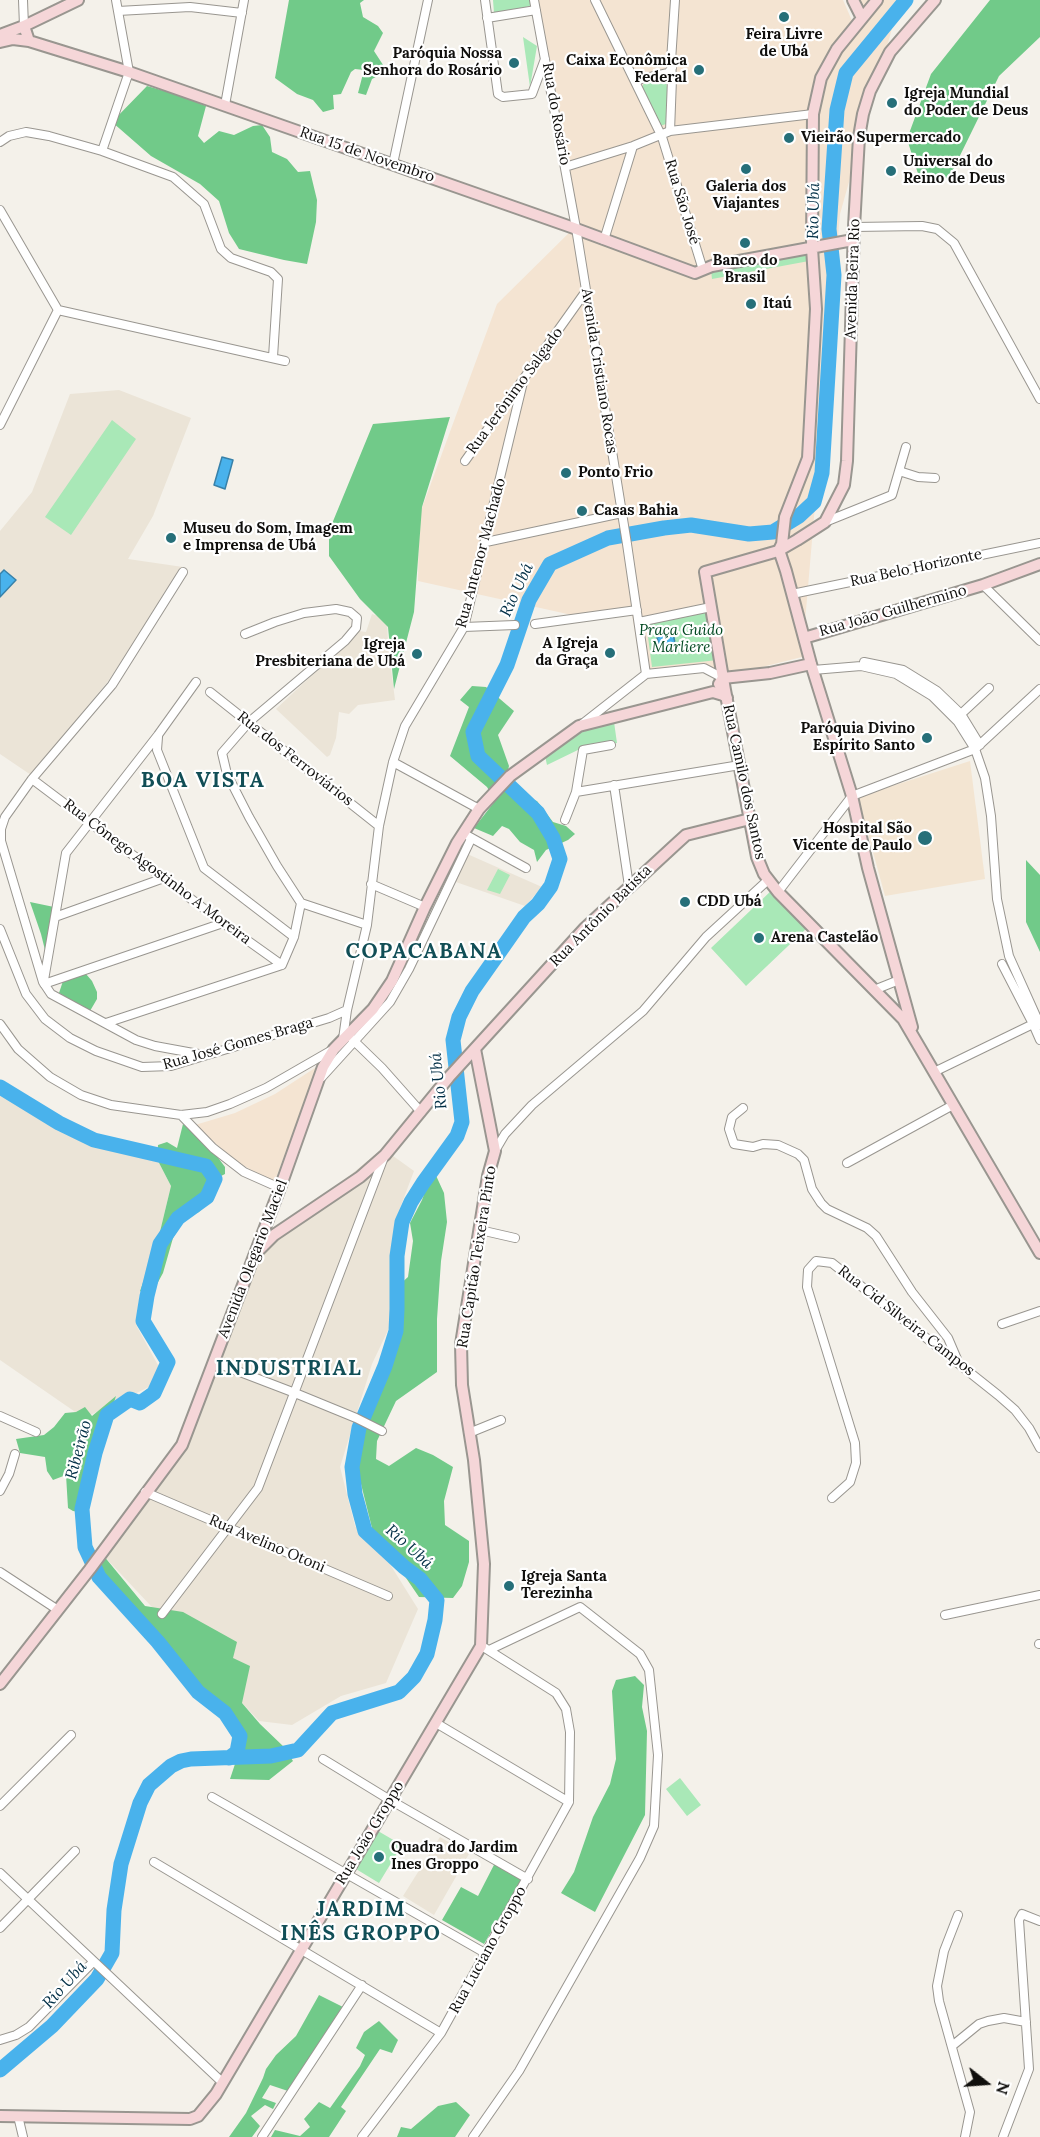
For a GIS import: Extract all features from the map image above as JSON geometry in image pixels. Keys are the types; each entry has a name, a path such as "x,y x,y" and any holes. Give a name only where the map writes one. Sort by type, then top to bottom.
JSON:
{"main road":[{"path":"0,35 78,0"},
{"path":"853,0 862,18"},
{"path":"774,551 787,532 786,515 808,458 817,247 813,114 821,78 837,49 877,0"},
{"name":"Avenida Beira Rio","path":"825,522 844,484 847,461 848,241 854,227 859,137 863,114 870,91 890,52 935,0"},
{"path":"24,26 29,41"},
{"name":"Rua 15 de Novembro","path":"0,42 13,39 29,41 129,72 576,228 695,273 703,270"},
{"path":"703,270 712,266 848,241"},
{"path":"774,551 797,540 825,522"},
{"path":"787,532 797,540"},
{"path":"774,551 792,594 852,796 868,868 916,1042"},
{"name":"Rua Camilo dos Santos","path":"774,551 705,572 757,857 768,880 778,892 903,1019 1040,1253"},
{"name":"Rua João Guilhermino","path":"804,638 982,585 1040,564"},
{"path":"713,692 723,678 812,667"},
{"path":"579,726 713,692 723,694 727,698"},
{"name":"Avenida Olegario Maciel","path":"0,1684 90,1569 182,1445 280,1188 323,1067 334,1049 374,1009 392,981 424,907 458,843 468,835 479,809 510,776 579,726"},
{"name":"Rua Antônio Batista","path":"254,1255 274,1235 325,1203 385,1155 450,1077 584,929 686,835 750,819"},
{"name":"Rua Capitão Teixeira Pinto","path":"475,1049 495,1151 488,1176 461,1344 462,1385 474,1460 484,1564 485,1648"},
{"path":"273,1203 280,1219 292,1222"},
{"name":"Rua João Groppo","path":"0,2116 190,2119 198,2116 223,2083 436,1723 485,1648"}],"street":[{"path":"23,0 24,26"},
{"path":"102,151 129,72 116,0"},
{"path":"225,105 244,0"},
{"path":"393,164 428,0"},
{"path":"485,0 498,94 503,97 532,94 546,57"},
{"name":"Rua do Rosário","path":"534,0 576,228"},
{"name":"Rua São José","path":"596,0 660,135 663,137 703,270"},
{"path":"670,131 675,0"},
{"path":"118,11 190,7 242,13"},
{"path":"487,18 536,10"},
{"path":"633,77 640,79 668,73 672,68"},
{"path":"638,86 641,80 668,74 672,79"},
{"path":"565,168 633,146 670,131 813,114"},
{"path":"0,142 9,135 26,132 49,136 102,151 173,177 204,204 221,249 231,258 271,272 278,279 273,357"},
{"path":"604,240 633,146"},
{"path":"0,210 58,310 285,361"},
{"path":"854,227 922,226 937,229 954,243 1040,399"},
{"name":"Avenida Cristiano Rocas","path":"576,228 637,610"},
{"name":"Rua Jerônimo Salgado","path":"465,461 586,291"},
{"path":"0,425 58,310"},
{"name":"Rua Antenor Machado","path":"347,1038 347,1010 367,925 379,826 393,762 405,726 464,627 524,378"},
{"path":"825,522 892,495 906,447"},
{"path":"899,471 918,477 935,478"},
{"path":"486,542 622,513"},
{"name":"Rua Belo Horizonte","path":"792,594 1040,543"},
{"path":"183,572 112,685 32,779 5,817 1,829 1,842 44,983 51,994 136,1040 204,1055"},
{"path":"982,585 1040,641"},
{"path":"639,622 711,607"},
{"path":"245,634 304,613 336,609 350,612 357,618 356,628 345,641 249,722 222,753 227,774 277,866 301,903 367,925"},
{"path":"535,624 637,610 646,674"},
{"path":"464,627 515,625"},
{"path":"830,668 857,662 880,664 903,670 937,691 961,714 977,747 985,778 991,816 997,899 1009,956 1037,1023 1040,1040"},
{"path":"812,667 861,666 896,674 932,696 945,707 977,747"},
{"path":"579,726 646,674 704,668 723,678"},
{"path":"44,983 66,853 158,735 196,682"},
{"path":"961,714 989,688"},
{"path":"778,892 852,796 977,747 1040,688"},
{"name":"Rua dos Ferroviários","path":"210,692 379,826"},
{"path":"158,735 157,750 204,868 294,937"},
{"path":"565,820 576,792 583,750 611,745"},
{"path":"393,762 479,809"},
{"path":"576,792 740,765"},
{"name":"Rua Cônego Agostinho A Moreira","path":"32,779 282,965"},
{"path":"614,785 629,886"},
{"path":"319,1080 347,1038 390,1002 409,969 468,835 526,868"},
{"path":"55,917 164,878"},
{"path":"495,1151 505,1134 532,1105 643,1011 706,937 768,880"},
{"path":"371,884 424,907"},
{"path":"106,1023 282,965 294,937 301,903"},
{"path":"44,983 223,923"},
{"name":"Rua José Gomes Braga","path":"0,929 26,994 45,1019 70,1038 96,1051 142,1067 171,1066 347,1010"},
{"path":"1002,964 1037,1023"},
{"path":"874,990 899,980"},
{"path":"329,1017 337,1022 347,1038 382,1068 421,1112"},
{"path":"935,1073 1037,1023"},
{"path":"0,1024 18,1049 50,1077 81,1095 111,1105 181,1115 207,1112 230,1104 266,1088 334,1049"},
{"path":"847,1163 953,1105"},
{"path":"743,1108 732,1117 729,1129 734,1144 753,1147 763,1144 778,1145 798,1154 804,1160 812,1189 820,1203 827,1209 867,1228 876,1236 912,1292 942,1329 958,1361"},
{"path":"181,1115 213,1148 244,1172 280,1188"},
{"path":"162,1614 258,1488 385,1155"},
{"path":"360,1177 365,1175 369,1177 373,1188"},
{"path":"480,1230 515,1238"},
{"name":"Rua Cid Silveira Campos","path":"832,1498 850,1482 856,1463 855,1443 807,1287 808,1270 816,1261 832,1263 958,1361 1015,1410 1029,1428 1040,1448"},
{"path":"1002,1324 1040,1311"},
{"path":"214,1362 356,1418 382,1431"},
{"path":"0,1416 36,1432"},
{"path":"469,1432 501,1420"},
{"path":"0,1491 9,1474 15,1454"},
{"name":"Rua Avelino Otoni","path":"145,1492 388,1596"},
{"path":"0,1572 58,1610"},
{"path":"945,1615 1040,1595"},
{"path":"473,2137 519,2071 640,1858 654,1826 658,1755 649,1670 640,1654 580,1607 485,1648"},
{"name":"Rua Luciano Groppo","path":"362,2137 441,2033 569,1802 570,1732 566,1709 556,1693 485,1648"},
{"path":"436,1723 569,1802"},
{"path":"0,1806 71,1735"},
{"path":"323,1759 528,1879"},
{"path":"212,1797 485,1953"},
{"path":"0,1928 75,1851"},
{"path":"154,1862 441,2033"},
{"path":"0,1873 223,2083"},
{"path":"1003,2137 1029,2069 1018,1920 1022,1914 1040,1921"},
{"path":"958,1915 944,1951 937,1986 939,2001 970,2112 965,2137"},
{"path":"0,2040 16,2035 29,2027 95,1964"},
{"path":"262,2137 362,1985"},
{"path":"952,2046 979,2024 988,2021 1004,2018 1026,2022"},
{"path":"1029,2069 1040,2068"},
{"path":"18,2116 23,2137"}],"shaded area":[{"path":"537,0 843,0 853,23 864,11 858,0 900,0 840,214 802,657 726,676 709,667 641,670 631,609 581,617 418,581 419,516 497,304 579,223"},
{"path":"119,390 191,418 153,516 128,559 183,567 109,680 31,775 0,754 0,531 32,492 70,394"},
{"path":"372,614 387,619 395,700 358,705 349,714 339,712 336,738 330,755 327,757 276,709 359,631 366,632"},
{"name":"Hospital São Vicente de Paulo","path":"970,761 985,879 885,896 858,797"},
{"path":"465,853 542,887 525,906 453,881"},
{"path":"318,1066 274,1183 234,1160 195,1125 235,1113 275,1094"},
{"path":"0,1087 59,1129 157,1159 171,1186 157,1244 140,1291 136,1325 159,1367 149,1387 84,1418 0,1360"},
{"path":"388,1144 389,1153 414,1171 397,1216 390,1326 372,1364 340,1467 355,1526 388,1561 418,1609 386,1683 341,1696 292,1725 259,1721 103,1555 185,1451 261,1255 292,1223"},
{"path":"440,1837 469,1854 434,1915 403,1896"}],"green space":[{"path":"289,0 364,0 360,3 363,17 378,26 383,33 374,51 387,71 372,79 366,95 358,93 364,70 355,69 351,72 341,94 333,95 334,109 323,112 313,100 297,94 275,78"},
{"path":"493,0 530,0 531,6 494,13"},
{"path":"990,0 1040,0 1040,37 999,76 949,178 920,180 907,139 931,74"},
{"path":"523,37 537,46 530,87"},
{"path":"668,77 666,80 670,110 669,123 660,126 642,87 645,81"},
{"path":"147,86 206,106 198,136 204,143 219,131 234,135 253,126 262,125 270,137 272,152 287,159 298,172 310,171 317,200 316,222 307,264 239,249 229,233 219,201 200,184 151,156 112,122"},
{"path":"807,252 809,261 712,279 711,270"},
{"path":"450,417 422,507 414,612 394,689 388,627 360,599 329,556 329,531 373,424"},
{"path":"112,420 136,439 71,535 45,517"},
{"name":"Praça Guido Marliere","path":"708,610 718,660 652,667 646,622"},
{"path":"472,686 486,687 514,711 498,735 509,766 505,783 520,796 537,801 553,822 566,826 575,834 568,840 546,850 537,862 534,850 520,842 509,829 502,826 493,836 474,828 495,801 487,787 450,756 469,707 460,700"},
{"path":"614,722 617,743 582,748 547,765 545,756 579,733"},
{"path":"1026,860 1040,875 1040,952 1026,922"},
{"path":"498,869 510,875 500,894 487,890"},
{"name":"Arena Castelão","path":"772,890 807,928 746,986 711,948"},
{"path":"30,902 54,907 46,954 41,934"},
{"path":"86,974 97,992 97,999 90,1011 59,993 63,981"},
{"path":"183,1124 205,1140 225,1167 225,1174 215,1179 214,1194 199,1212 185,1218 173,1238 163,1273 151,1295 147,1296 140,1291 157,1244 171,1186 157,1159 158,1145 167,1142 177,1148"},
{"path":"433,1169 444,1193 447,1222 441,1261 437,1319 437,1372 396,1401 377,1441 376,1459 389,1466 416,1448 453,1467 444,1501 445,1525 469,1541 469,1562 462,1586 453,1598 419,1597 372,1528 358,1472 364,1433 402,1331 398,1286 408,1277 413,1241 410,1223 422,1200"},
{"path":"116,1396 79,1512 73,1511 68,1508 66,1475 53,1480 47,1471 45,1457 20,1453 16,1439 44,1435 65,1413 76,1412 85,1407 92,1416"},
{"path":"103,1555 145,1606 183,1612 237,1642 233,1658 250,1666 242,1703 284,1747 293,1761 269,1780 230,1779 240,1749 243,1729 201,1695 96,1571"},
{"path":"635,1676 644,1685 642,1707 647,1731 645,1815 595,1912 561,1893 574,1872 593,1817 610,1784 616,1759 612,1691 616,1680"},
{"path":"680,1778 701,1805 687,1816 666,1789"},
{"name":"Quadra do Jardim Ines Groppo","path":"378,1831 402,1845 379,1883 356,1869"},
{"path":"496,1861 523,1878 484,1944 442,1920 461,1887 478,1896"},
{"path":"319,1995 343,2007 288,2091 270,2085 262,2098 276,2103 273,2109 265,2105 251,2116 260,2126 252,2137 229,2137 246,2113 266,2069 276,2055 296,2036"},
{"path":"379,2021 398,2040 392,2053 380,2049 341,2107 346,2111 329,2137 271,2137 275,2130 300,2136 310,2127 304,2119 319,2102 330,2108 360,2066 365,2055 356,2048 364,2032"},
{"path":"456,2102 470,2115 455,2137 397,2137 401,2127 411,2129 438,2106"}],"water":[{"path":"222,457 233,460 225,489 214,485"},
{"path":"4,570 16,580 0,597 0,574"},
{"path":"673,633 676,648 660,652 657,637"}],"waterway":[{"name":"Rio Ubá","path":"0,2070 52,2026 97,1979 112,1953 114,1910 121,1864 140,1803 149,1785 171,1766 181,1761 271,1756 298,1750 332,1713 399,1692 414,1677 427,1654 437,1600 420,1579 365,1531 355,1494 352,1467 359,1428 385,1366 396,1331 397,1256 402,1222 423,1183 457,1136 462,1122 453,1040 459,1017 472,991 524,917 538,904 551,886 560,859 553,838 538,813 478,756 473,732 507,665 529,600 550,564 608,538 664,528 691,525 749,534 773,532 799,516 814,502 822,473 834,275 829,229 837,110 846,73 906,0"},
{"name":"Ribeirão","path":"0,1087 59,1123 94,1140 206,1166 215,1179 207,1197 178,1218 160,1244 143,1321 168,1362 154,1393 140,1403 130,1399 107,1415 95,1453 82,1509 85,1547 99,1577 158,1642 198,1692 225,1713 240,1736 237,1752 229,1758"}],"place":[{"name":"Feira Livre de Ubá","path":"784,17"},
{"name":"Paróquia Nossa Senhora do Rosário","path":"514,63"},
{"name":"Caixa Econômica Federal","path":"699,70"},
{"name":"Igreja Mundial do Poder de Deus","path":"892,103"},
{"name":"Vieirão Supermercado","path":"789,138"},
{"name":"Galeria dos Viajantes","path":"746,169"},
{"name":"Universal do Reino de Deus","path":"891,171"},
{"name":"Banco do Brasil","path":"745,243"},
{"name":"Itaú","path":"751,304"},
{"name":"Ponto Frio","path":"566,473"},
{"name":"Casas Bahia","path":"582,511"},
{"name":"Museu do Som, Imagem e Imprensa de Ubá","path":"171,538"},
{"name":"A Igreja da Graça","path":"610,653"},
{"name":"Igreja Presbiteriana de Ubá","path":"417,654"},
{"name":"Paróquia Divino Espírito Santo","path":"927,738"},
{"name":"Hospital São Vicente de Paulo","path":"925,838"},
{"name":"CDD Ubá","path":"685,902"},
{"name":"Arena Castelão","path":"759,938"},
{"name":"Igreja Santa Terezinha","path":"509,1586"},
{"name":"Quadra do Jardim Ines Groppo","path":"379,1857"}],"district":[{"name":"BOA VISTA","path":"203,781"},
{"name":"COPACABANA","path":"424,952"},
{"name":"INDUSTRIAL","path":"289,1369"},
{"name":"JARDIM INÊS GROPPO","path":"361,1922"}]}
